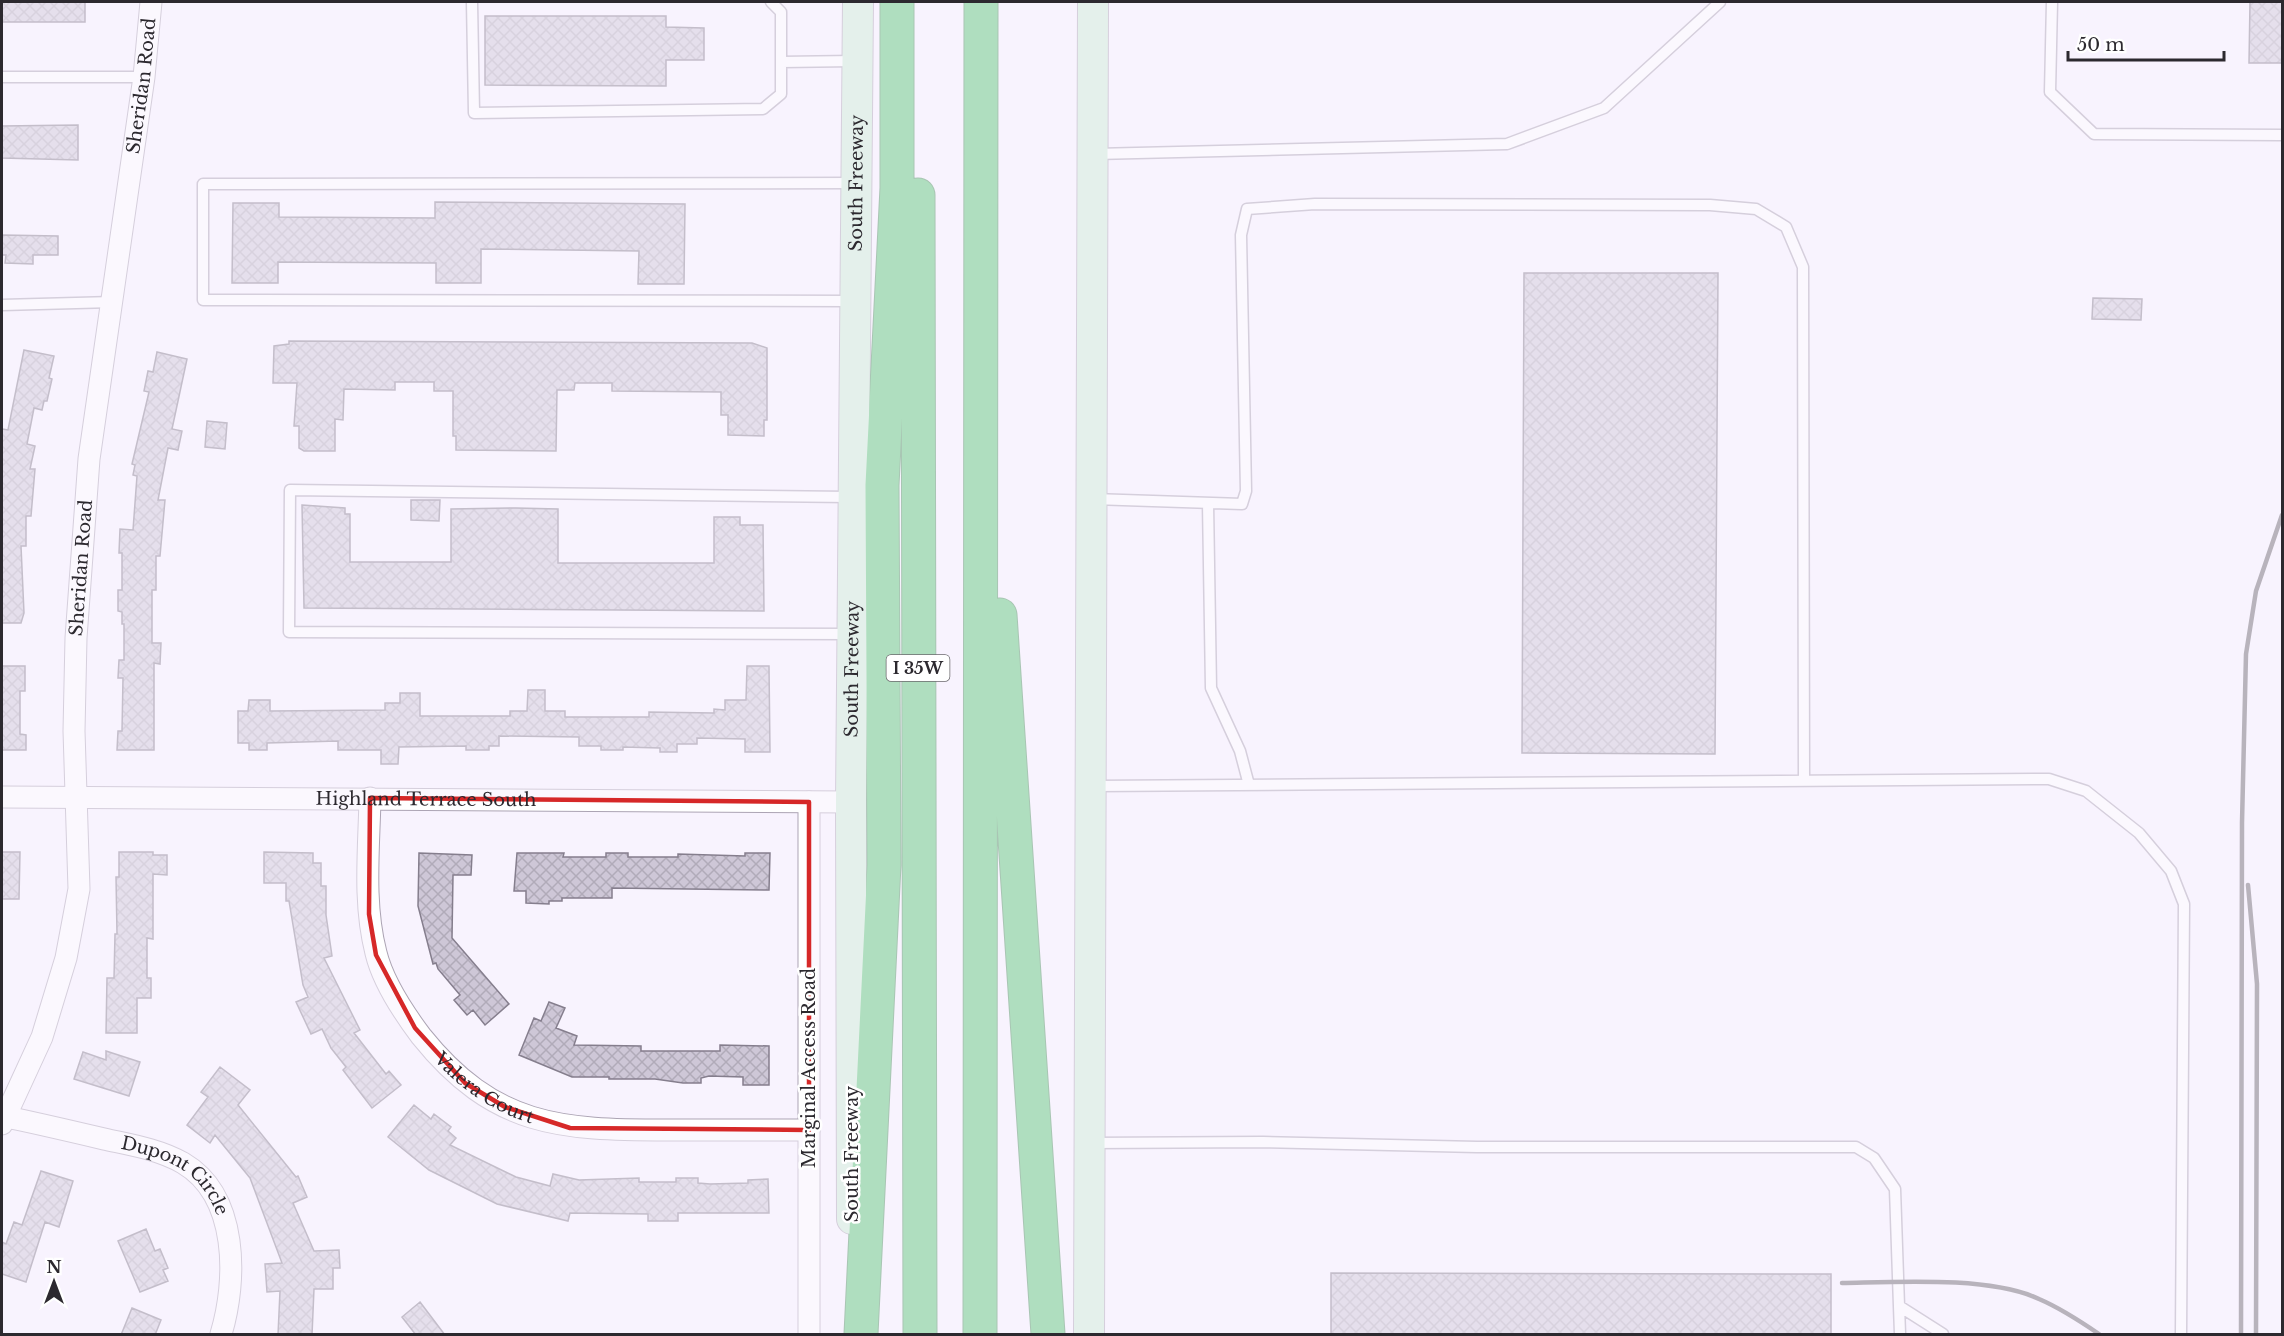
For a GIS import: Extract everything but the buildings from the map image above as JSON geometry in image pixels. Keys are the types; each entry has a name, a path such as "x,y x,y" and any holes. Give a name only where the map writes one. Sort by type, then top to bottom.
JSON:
{"highway":[{"path":"861,1335 884,865 882,485 897,188 897,2"},
{"name":"I 35W","path":"917,2 920,1335"},
{"path":"980,1335 981,2"},
{"path":"980,264 1005,713 1048,1335"}],"main road":[{"name":"South Freeway","path":"853,1335 851,802 858,2"},
{"path":"1089,1335 1093,2"}],"street":[{"name":"Sheridan Road","path":"3,1119 42,1037 66,958 78,889 74,731 76,638 89,459 144,77 151,2"},
{"name":"Highland Terrace South","path":"2,797 851,802"},
{"name":"Valera Court","path":"370,798 369,914 376,955 397,1000 415,1028 465,1083 505,1107 570,1128 809,1130"},
{"name":"Marginal Access Road","path":"809,802 809,1335"},
{"name":"Dupont Circle","path":"3,1119 157,1151 185,1164 204,1183 220,1207 231,1247 228,1309 221,1335"}],"lane":[{"path":"472,2 474,113 763,109 782,94 782,12 771,2"},
{"path":"1092,154 1507,144 1605,108 1720,2"},
{"path":"2052,2 2050,92 2094,134 2283,135"},
{"path":"782,62 858,61"},
{"path":"2,77 144,77"},
{"path":"856,301 203,300 203,184 857,183"},
{"path":"1090,498 1242,504 1246,491 1241,235 1247,209 1315,204 1523,207 1710,205 1756,209 1786,227 1803,267 1804,781"},
{"path":"2,305 113,302"},
{"path":"852,634 289,632 290,490 854,497"},
{"path":"1208,503 1211,688 1240,751 1249,785"},
{"path":"1090,786 2049,779 2086,790 2139,833 2171,871 2184,904 2181,1335"},
{"path":"1090,1143 1263,1142 1478,1147 1856,1147 1874,1158 1895,1189 1900,1335"},
{"path":"1899,1306 1943,1335"}],"highlighted area":[{"path":"370,798 809,802 809,1130 570,1128 505,1107 465,1083 415,1028 376,955 369,914"}],"railway":[{"path":"2241,1334 2242,823 2246,654 2256,591 2282,515"},
{"path":"2248,885 2257,984 2256,1334"},
{"path":"1842,1283 1942,1282 1995,1287 2039,1299 2099,1334"}]}
